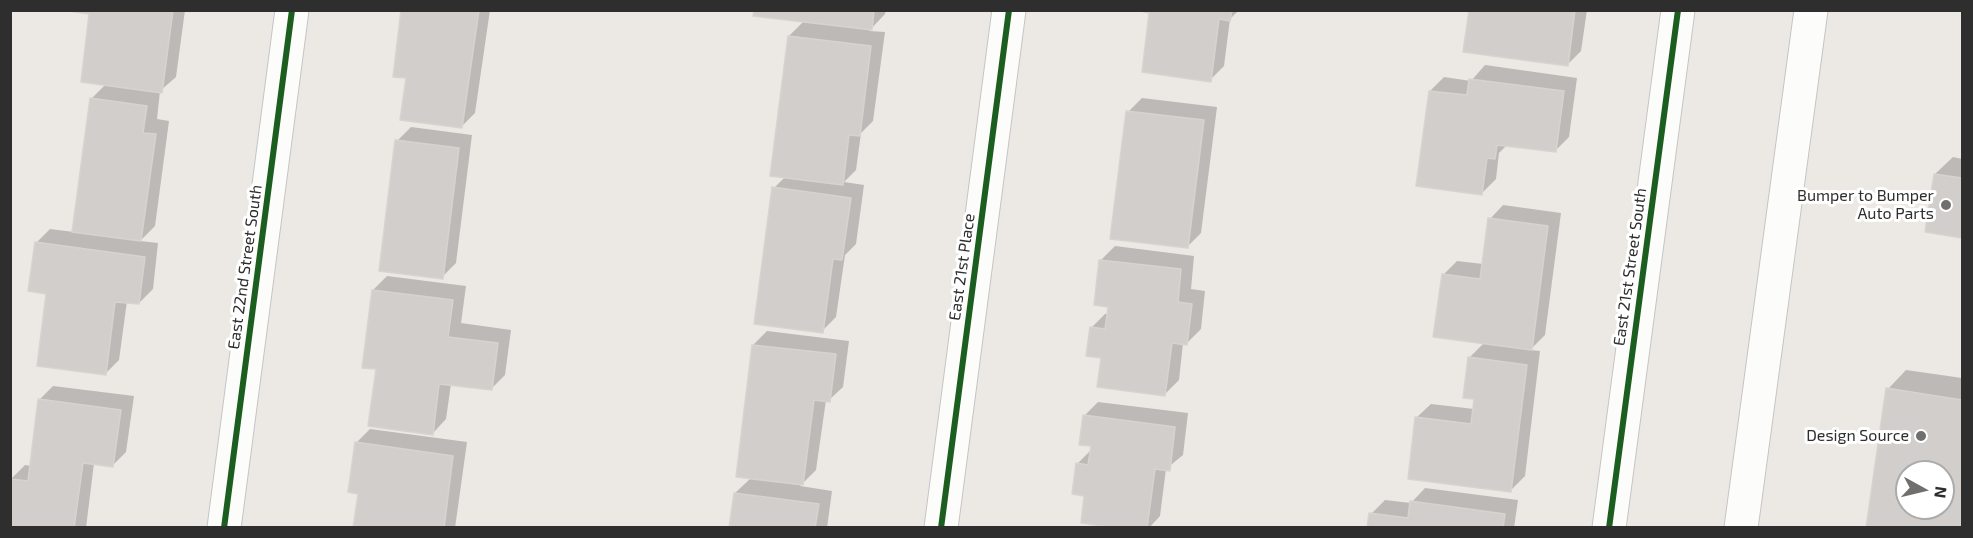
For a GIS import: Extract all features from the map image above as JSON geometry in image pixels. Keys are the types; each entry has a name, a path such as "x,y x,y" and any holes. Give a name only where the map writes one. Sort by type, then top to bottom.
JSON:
{"street":[{"name":"East 22nd Street South","path":"224,528 292,10"},
{"name":"East 21st Place","path":"941,528 1009,10"},
{"name":"East 21st Street South","path":"1609,528 1678,10"},
{"path":"1741,528 1811,10"}],"building":[{"path":"62,10 173,10 162,93 81,82 89,14"},
{"path":"401,10 479,10 462,128 400,120 406,78 393,77"},
{"path":"754,10 874,10 872,30 753,16"},
{"path":"1137,10 1232,10 1230,21 1219,19 1211,82 1142,72 1149,13"},
{"path":"1469,10 1575,10 1568,66 1463,52"},
{"path":"788,36 871,46 860,136 849,135 843,185 770,176"},
{"path":"1469,79 1564,91 1556,152 1497,145 1495,159 1487,158 1482,195 1416,186 1429,91 1467,95"},
{"path":"90,98 147,106 143,133 156,134 141,241 72,232"},
{"path":"1126,111 1204,120 1188,248 1110,239"},
{"path":"395,140 459,148 443,279 379,271"},
{"name":"Bumper to Bumper Auto Parts","path":"1934,174 1962,178 1962,238 1925,232"},
{"path":"772,187 851,198 842,260 833,259 823,333 754,324"},
{"path":"1488,218 1548,226 1532,350 1433,337 1442,274 1480,279"},
{"path":"35,242 145,257 139,304 115,302 106,375 37,366 46,294 28,291"},
{"path":"1099,260 1181,269 1178,302 1192,304 1187,345 1172,343 1165,396 1097,387 1101,358 1086,356 1090,327 1105,329 1108,307 1094,305"},
{"path":"372,290 453,300 448,337 498,343 492,390 439,384 433,435 368,426 376,369 362,368"},
{"path":"752,345 836,354 830,402 814,400 803,485 736,477"},
{"path":"1468,357 1527,365 1511,492 1408,479 1415,417 1471,424 1474,399 1463,398"},
{"name":"Design Source","path":"1886,388 1962,400 1962,528 1866,528"},
{"path":"38,399 121,410 113,467 83,463 74,528 10,528 10,479 28,481"},
{"path":"1083,415 1175,427 1170,471 1155,469 1147,528 1115,528 1081,523 1084,496 1072,494 1076,463 1088,465 1091,446 1079,445"},
{"path":"355,442 453,456 444,528 353,528 358,494 348,492"},
{"path":"734,493 819,504 815,528 729,528"},
{"path":"1410,501 1505,514 1503,528 1367,528 1369,513 1408,518"}],"cycle path":[{"path":"224,528 292,10"},
{"path":"941,528 1009,10"},
{"path":"1609,528 1678,10"}],"place":[{"name":"Bumper to Bumper Auto Parts","path":"1946,205"},
{"name":"Design Source","path":"1921,436"}]}
